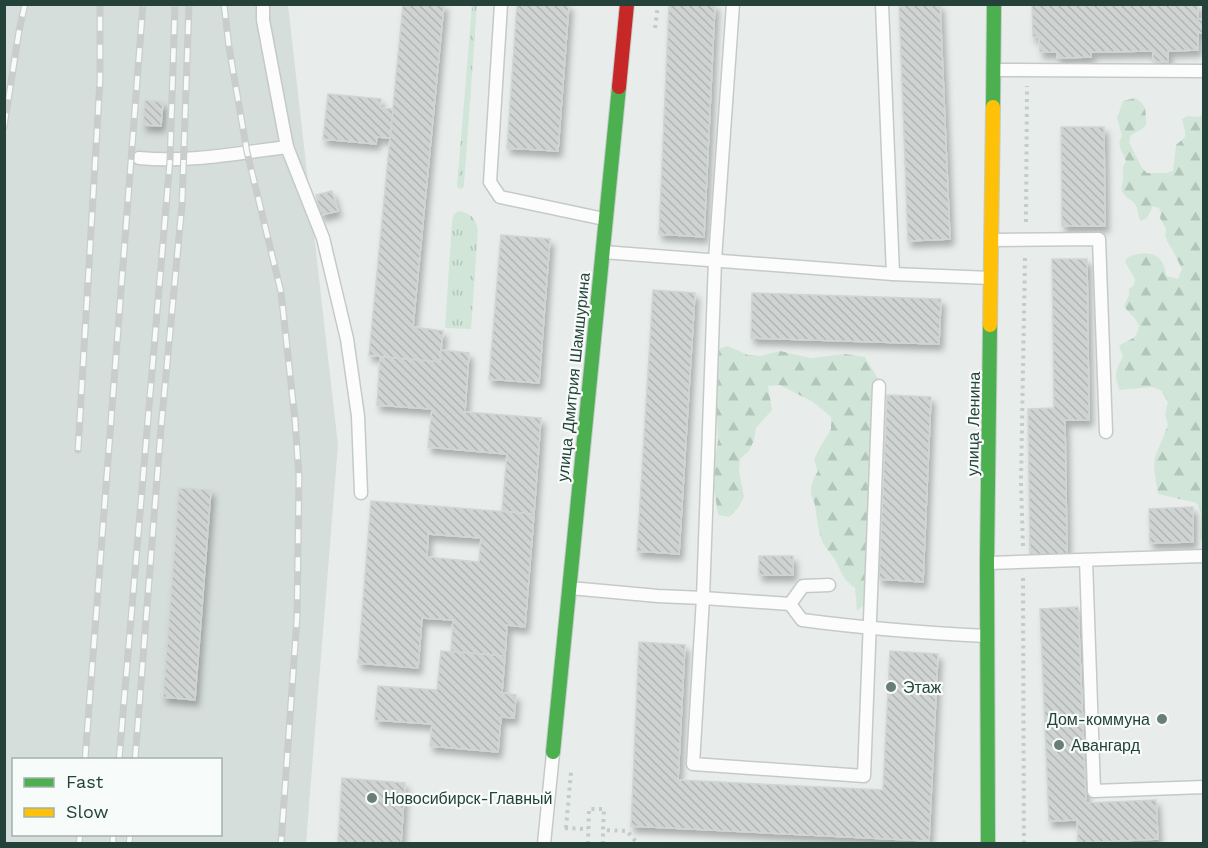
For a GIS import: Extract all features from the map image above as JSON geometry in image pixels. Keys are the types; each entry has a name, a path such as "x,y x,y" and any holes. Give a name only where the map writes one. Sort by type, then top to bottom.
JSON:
{"street":[{"name":"улица Дмитрия Шамшурина","path":"553,752 627,4"},
{"name":"улица Ленина","path":"988,843 987,563 994,4"}],"lane":[{"path":"263,4 287,147 323,237 347,339 358,416 361,493"},
{"path":"501,4 490,182 500,197 605,219"},
{"path":"733,4 715,260 703,598 693,764 864,776 879,386"},
{"path":"882,4 893,274"},
{"path":"994,70 1203,71"},
{"path":"139,158 184,160 287,147"},
{"path":"992,240 1099,238 1106,432"},
{"path":"602,252 893,274 992,278"},
{"path":"987,563 1203,556"},
{"path":"1086,560 1094,791 1203,787"},
{"path":"790,604 803,586 829,585"},
{"path":"569,587 658,596 790,604 802,620 870,628 988,636"},
{"path":"544,843 553,752"}],"path":[{"path":"1024,71 1028,89 1021,483 1024,843"},
{"path":"588,843 589,809 604,809 603,843"},
{"path":"557,828 588,829"},
{"path":"603,830 627,831 638,843"}],"shaded area":[{"path":"5,5 288,5 338,445 306,843 5,844"}],"green space":[{"path":"472,5 477,5 464,185 460,189 457,187"},
{"path":"1135,98 1144,106 1146,125 1131,135 1129,142 1142,168 1147,173 1173,171 1176,145 1185,137 1182,119 1187,116 1199,117 1203,114 1203,540 1200,537 1201,514 1197,503 1158,494 1154,469 1155,457 1168,425 1165,414 1168,402 1162,391 1152,387 1119,390 1116,379 1117,368 1123,357 1119,346 1134,337 1139,326 1124,306 1135,279 1125,262 1128,257 1142,253 1154,255 1162,262 1166,276 1178,279 1182,269 1167,241 1166,229 1160,218 1159,208 1153,206 1147,218 1141,221 1135,205 1122,191 1123,168 1126,161 1121,151 1122,136 1117,118 1123,101"},
{"path":"459,211 472,217 478,230 471,329 445,328 452,221 454,214"},
{"path":"728,346 748,355 760,356 780,351 811,358 845,354 865,357 883,387 866,603 857,611 855,588 844,578 821,539 815,504 811,495 812,484 818,471 814,460 831,429 831,417 813,402 780,385 768,386 772,410 756,428 749,451 740,459 739,471 744,497 729,517 718,515 712,473 718,441 715,376 717,352"}],"building":[{"path":"403,4 444,4 413,327 443,331 440,362 369,355"},
{"path":"517,4 569,4 558,151 507,148"},
{"path":"669,4 715,4 704,237 659,234"},
{"path":"899,4 940,4 950,239 908,241"},
{"path":"1032,4 1198,4 1198,19 1204,19 1204,33 1198,33 1198,50 1168,51 1168,62 1153,62 1153,51 1091,52 1091,57 1057,58 1057,52 1040,52 1039,37 1033,37"},
{"path":"328,94 381,99 380,108 393,109 390,138 377,137 376,144 323,139"},
{"path":"145,100 163,102 161,126 143,125"},
{"path":"1061,127 1104,127 1105,226 1062,226"},
{"path":"332,191 338,211 321,215 316,195"},
{"path":"501,235 550,239 539,383 489,379"},
{"path":"1052,259 1087,259 1089,420 1065,420 1067,554 1030,555 1028,409 1054,408"},
{"path":"653,290 695,293 679,554 637,551"},
{"path":"752,293 941,299 939,344 751,338"},
{"path":"441,350 469,353 465,412 541,418 534,514 502,511 507,454 428,447 432,409 377,405 380,357 440,362"},
{"path":"887,395 931,397 923,582 879,579"},
{"path":"179,488 211,490 195,700 163,697"},
{"path":"371,501 534,514 525,627 507,625 505,656 451,651 453,620 422,618 418,668 358,663","holes":["428,534 481,538 479,562 427,557"]},
{"path":"1193,507 1193,542 1150,543 1149,509"},
{"path":"759,556 793,556 793,575 759,575"},
{"path":"1078,607 1086,803 1156,800 1158,839 1078,843 1077,820 1049,821 1040,609"},
{"path":"639,642 685,645 678,780 883,790 890,651 938,654 929,841 631,826"},
{"path":"441,651 505,656 502,693 516,695 514,718 501,717 498,752 430,746 432,724 375,720 378,686 437,690"},
{"name":"Новосибирск-Главный","path":"342,778 405,783 401,844 338,844"}],"railway":[{"path":"4,127 25,4"},
{"path":"78,450 100,80 100,4"},
{"path":"85,758 143,4"},
{"path":"119,758 170,160 175,4"},
{"path":"135,758 161,428 182,205 189,4"},
{"path":"224,4 247,152 281,292 299,477 297,618 281,844"},
{"path":"79,844 80,836"},
{"path":"113,836 113,844"},
{"path":"129,844 130,836"}],"traffic: fast":[{"path":"993,107 994,4"},
{"path":"553,752 619,87"},
{"path":"988,844 987,563 990,325"}],"traffic: slow":[{"path":"990,325 993,107"}],"traffic: jam":[{"path":"619,87 627,4"}],"place":[{"name":"Этаж","path":"891,687"},
{"name":"Дом-коммуна","path":"1162,719"},
{"name":"Авангард","path":"1059,745"},
{"name":"Новосибирск-Главный","path":"372,798"}]}
